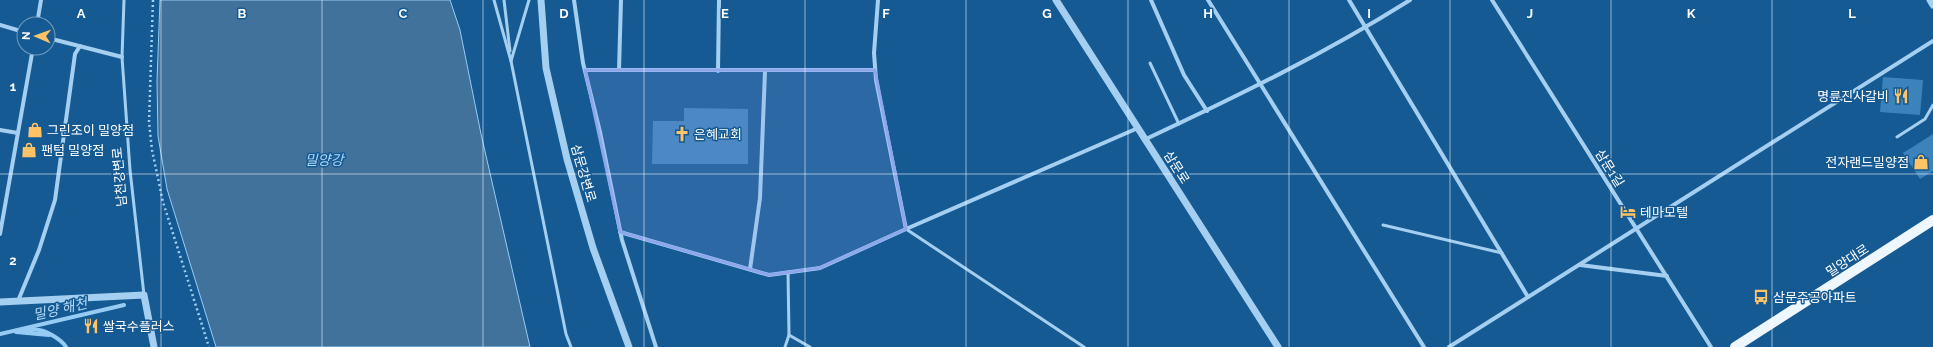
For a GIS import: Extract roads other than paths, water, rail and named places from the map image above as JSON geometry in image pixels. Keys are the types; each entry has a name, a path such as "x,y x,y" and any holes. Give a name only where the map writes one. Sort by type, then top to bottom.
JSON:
{"main road":[{"name":"밀양대로","path":"1735,347 1933,220"}],"street":[{"path":"39,16 42,0"},
{"name":"삼문강변로","path":"542,0 546,68 567,159 593,248 629,347"},
{"path":"574,0 585,70 600,132 620,232 656,347"},
{"path":"619,70 621,0"},
{"path":"718,71 719,0"},
{"path":"878,0 874,53 875,70 906,229"},
{"name":"삼문로","path":"1056,0 1101,73 1146,139 1278,347"},
{"path":"1151,0 1184,75 1207,111"},
{"path":"1208,0 1424,347"},
{"path":"1349,0 1528,297"},
{"path":"1146,139 1207,111 1366,28 1410,0"},
{"name":"삼문1길","path":"1492,0 1711,347"},
{"path":"1930,0 1933,5"},
{"path":"0,25 16,30"},
{"path":"56,40 122,57"},
{"path":"1449,347 1933,41"},
{"path":"18,301 39,250 55,200 75,54 80,46"},
{"path":"0,234 32,56"},
{"path":"585,70 875,70"},
{"path":"750,269 760,198 765,71"},
{"path":"620,232 769,275 820,268 1138,128"},
{"path":"0,130 18,133"},
{"path":"1579,265 1667,276"},
{"path":"0,302 144,295"},
{"name":"남천강변로","path":"144,295 154,347"}],"lane":[{"name":"남천강변로","path":"124,0 122,57 130,170 144,295"},
{"path":"494,0 511,61 566,334 571,347"},
{"path":"504,0 511,61"},
{"path":"511,61 529,0"},
{"path":"1150,63 1179,124"},
{"path":"1897,137 1925,119 1933,105"},
{"path":"1383,225 1502,253"},
{"path":"906,229 1084,347"},
{"path":"785,347 789,335 788,272"},
{"path":"789,335 810,347"}],"water":[{"name":"밀양강","path":"160,0 450,0 460,30 481,134 530,347 216,347 167,189 158,136 157,81"}],"waterway":[{"name":"밀양 해천","path":"0,334 124,305"},
{"name":"밀양 해천","path":"49,335 16,332 39,330 58,339 66,347"}],"place":[{"name":"명륜진사갈비","path":"1901,96"},
{"name":"그린조이 밀양점","path":"35,130"},
{"name":"은혜교회","path":"682,134"},
{"name":"팬텀 밀양점","path":"29,150"},
{"name":"전자랜드밀양점","path":"1921,162"},
{"name":"테마모텔","path":"1628,212"},
{"name":"삼문주공아파트","path":"1761,297"},
{"name":"쌀국수플러스","path":"91,326"}]}
